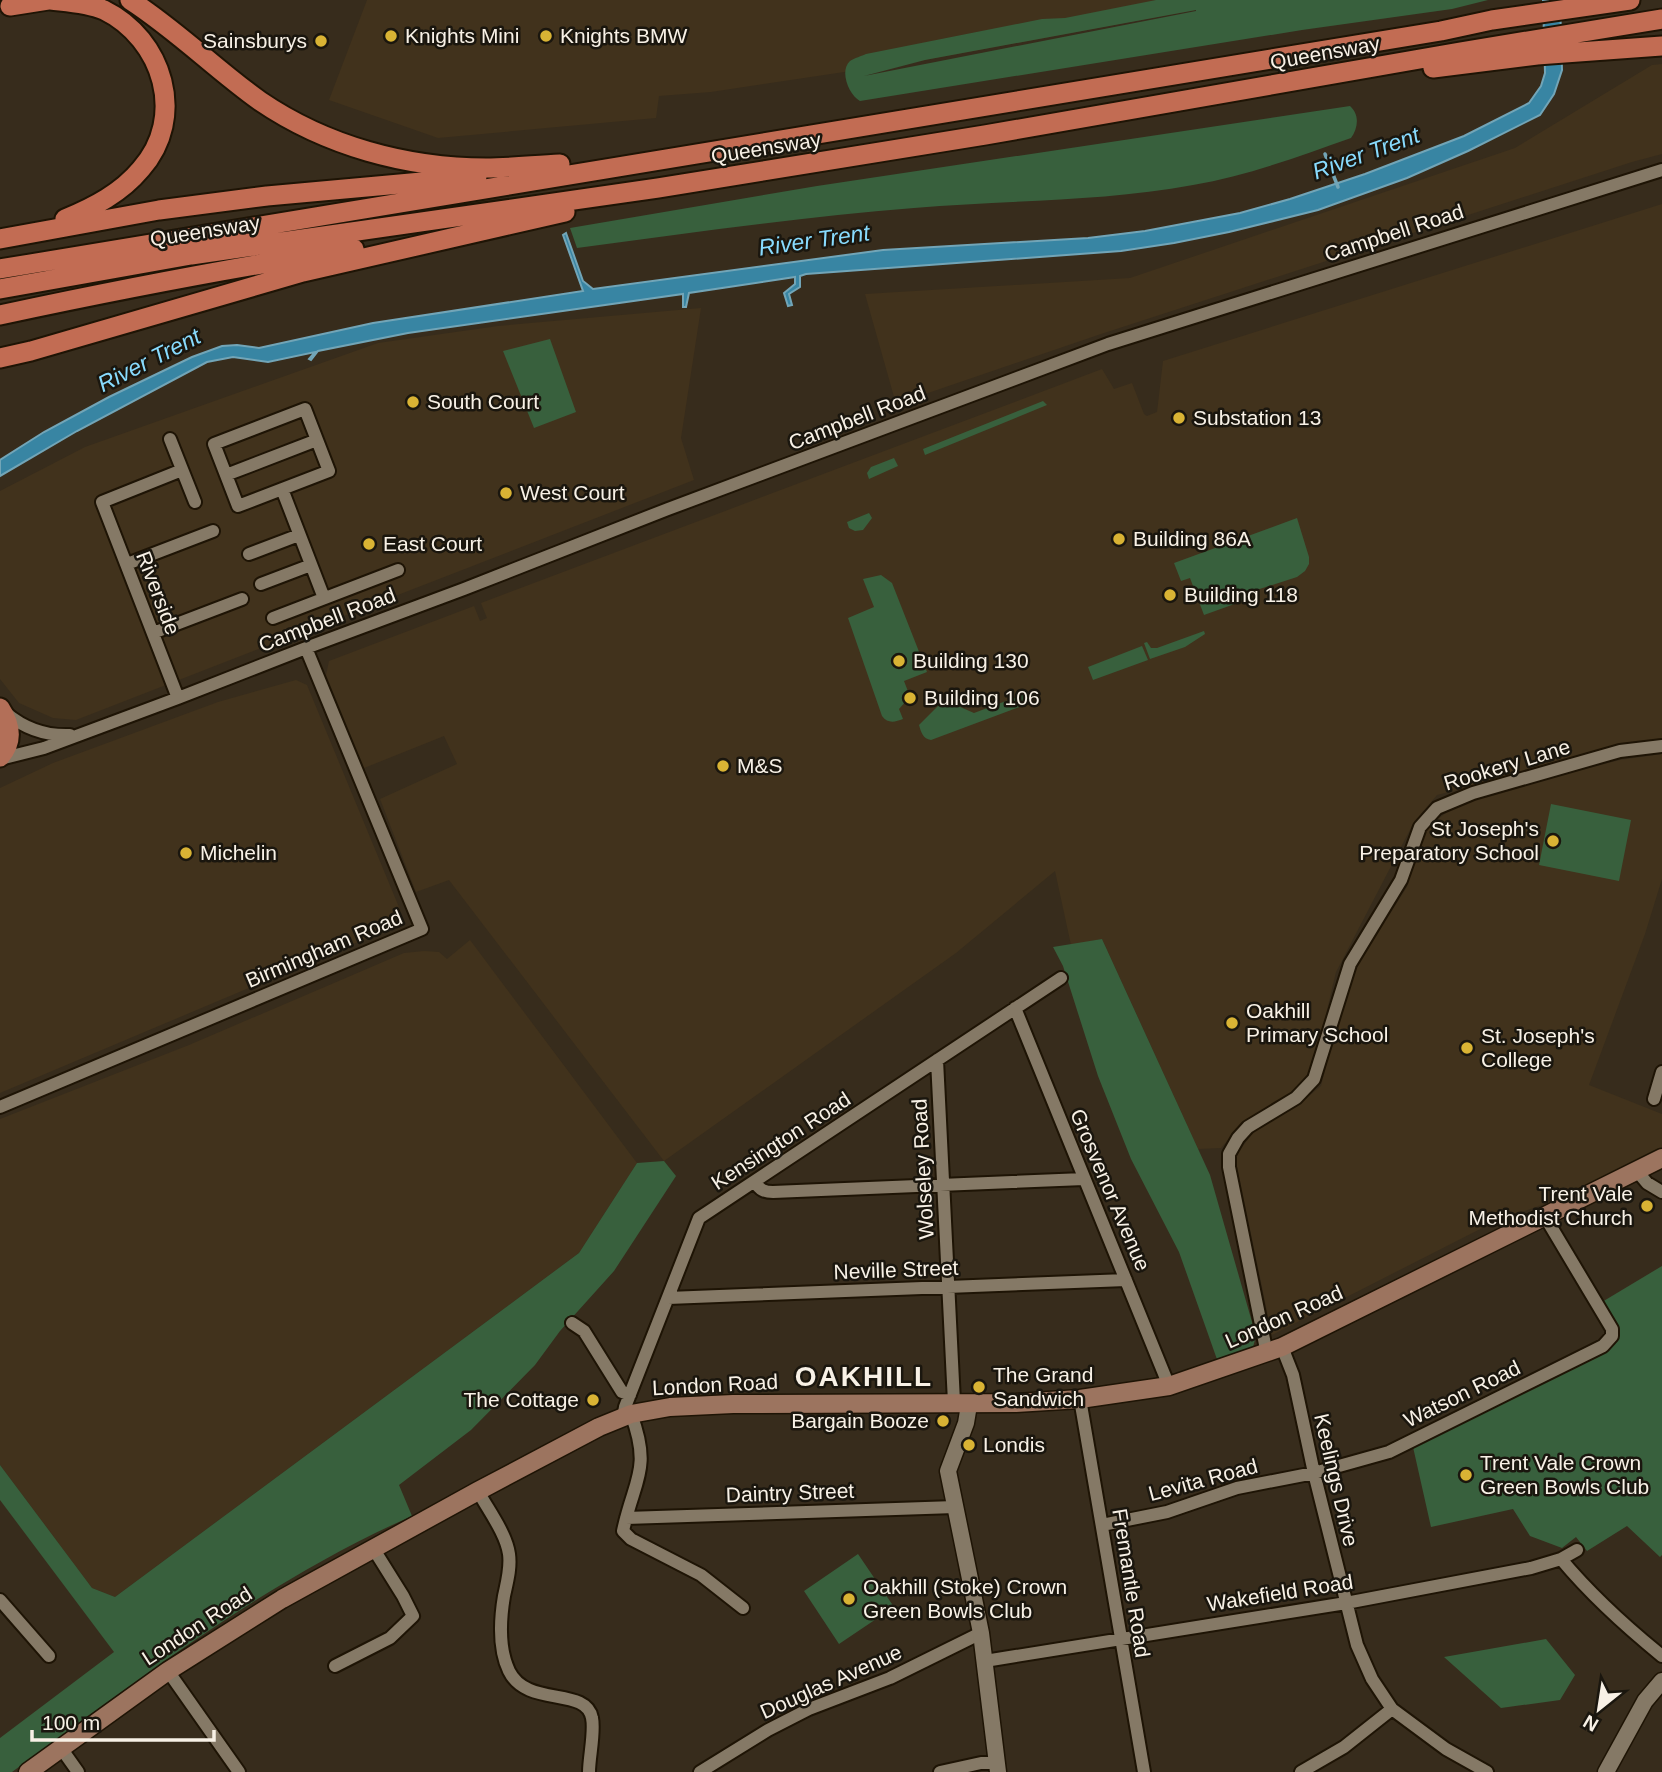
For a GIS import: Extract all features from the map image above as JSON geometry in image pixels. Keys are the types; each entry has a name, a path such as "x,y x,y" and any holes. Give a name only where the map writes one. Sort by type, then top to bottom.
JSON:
{"highway":[{"path":"8,6 49,0 102,9 138,35 152,54 162,78 166,99 157,145 143,167 129,182 115,194 85,211 39,231"},
{"path":"130,0 160,19 262,102 302,125 351,146 400,160 474,168 663,158"},
{"path":"1576,3 1630,0"},
{"name":"Queensway","path":"0,269 1333,49 1576,3"},
{"path":"1537,47 1583,32 1662,19"},
{"path":"1537,47 1583,53 1662,46"},
{"name":"Queensway","path":"0,289 191,255 658,188 1328,76 1466,65 1537,47"},
{"path":"0,239 159,210 267,196 663,158"},
{"path":"0,358 303,272 521,224 658,188"},
{"path":"0,315 124,288 240,267 521,224"},
{"path":"0,371 31,351"}],"main road":[{"path":"0,708 8,721 10,733 0,758"},
{"name":"London Road","path":"28,1772 168,1671 282,1599 478,1491 599,1427 627,1416 670,1407 733,1404 961,1403 1080,1399 1169,1386 1275,1350 1662,1158"}],"street":[{"name":"Campbell Road","path":"0,758 44,748 178,698 668,509 1108,344 1662,170"},
{"path":"305,409 317,440 329,471 238,506 214,444 305,409"},
{"path":"170,439 195,502"},
{"path":"226,475 317,440"},
{"name":"Riverside","path":"178,698 102,502 183,470"},
{"path":"282,489 324,598"},
{"path":"127,564 213,531"},
{"path":"249,554 299,535"},
{"path":"261,584 311,565"},
{"path":"273,618 398,570"},
{"path":"153,633 242,599"},
{"name":"Birmingham Road","path":"0,1107 422,929 306,648"},
{"name":"Campbell Road","path":"0,708 34,731 56,735 77,734"},
{"name":"Rookery Lane","path":"1275,1350 1229,1167 1229,1154 1248,1127 1296,1098 1314,1079 1350,964 1401,880 1420,827 1437,808 1473,793 1620,751 1662,746"},
{"name":"Kensington Road","path":"627,1416 630,1395 699,1218 1061,978"},
{"name":"Grosvenor Avenue","path":"1015,1008 1169,1386"},
{"name":"Wolseley Road","path":"937,1060 948,1288 961,1403"},
{"path":"1654,1099 1662,1072"},
{"path":"1637,1171 1647,1183 1662,1192"},
{"path":"755,1182 765,1192 1084,1179"},
{"name":"Watson Road","path":"1314,1473 1389,1452 1603,1346 1612,1336 1612,1329 1544,1215"},
{"name":"Neville Street","path":"667,1298 1126,1280"},
{"path":"572,1323 584,1331 622,1392 630,1395"},
{"name":"Keelings Drive","path":"1275,1350 1293,1375 1346,1603 1357,1645 1372,1679 1392,1709 1446,1749 1487,1772"},
{"name":"Fremantle Road","path":"1080,1399 1144,1772"},
{"path":"940,1772 981,1762 998,1768 981,1633 948,1471 966,1423 961,1403"},
{"path":"627,1416 639,1434 642,1460 638,1488 623,1531 626,1536 701,1575 743,1608"},
{"name":"Levita Road","path":"1102,1525 1167,1512 1237,1488 1314,1473"},
{"path":"478,1491 509,1549 510,1561 501,1628 502,1649 507,1667 513,1678 527,1690 545,1696 568,1698 587,1708 592,1718 589,1772"},
{"name":"Daintry Street","path":"626,1518 955,1507"},
{"path":"335,1666 390,1638 413,1616 373,1548"},
{"name":"Wakefield Road","path":"985,1661 1346,1603 1531,1568 1561,1559 1577,1550"},
{"path":"1561,1559 1622,1623 1662,1656"},
{"path":"0,1600 49,1656"},
{"name":"Douglas Avenue","path":"700,1772 768,1730 809,1709 890,1678 981,1633"},
{"path":"168,1671 239,1772"},
{"path":"1606,1772 1646,1701 1662,1681"},
{"path":"1301,1772 1344,1746 1392,1709"},
{"path":"61,1748 78,1772"}],"shaded area":[{"path":"367,0 1249,0 925,60 711,92 659,96 656,118 438,138 329,100"},
{"path":"1662,64 1662,154 1101,334 896,404 865,294 1130,278 1515,148 1652,65"},
{"path":"1662,204 1662,739 1437,795 1414,822 1336,972 1312,1073 1297,1090 1241,1124 1221,1148 1198,1149 1102,939 1071,945 1055,871 956,953 664,1161 449,880 416,892 380,799 457,764 444,736 364,768 326,675 329,661 474,606 480,621 487,618 481,603 1102,369 1114,389 1132,383 1147,416 1157,412 1163,361"},
{"path":"701,308 681,438 694,480 76,720 53,718 19,703 0,679 0,491 85,447 378,343 498,326"},
{"path":"296,680 307,685 401,912 398,925 0,1093 0,788 53,763 218,702"},
{"name":"St. Joseph's College","path":"1662,754 1662,879 1645,934 1589,1085 1662,1114 1662,1150 1567,1196 1494,1222 1272,1335 1235,1157 1254,1131 1297,1106 1321,1086 1340,1010 1354,970 1407,887 1418,841 1430,826 1454,806 1514,787 1620,760"},
{"path":"470,940 637,1163 579,1253 115,1597 92,1588 0,1465 0,1119 189,1045 404,953 439,952 447,959"}],"green space":[{"path":"1156,0 1488,0 1452,9 1302,30 860,101 852,94 845,76 850,61 866,54 1042,19 1065,18","holes":["1196,11 864,76 925,60"]},
{"path":"1350,106 1357,122 1351,138 1233,176 1158,191 872,212 577,248 570,228 817,186"},
{"path":"550,339 576,412 534,428 503,351"},
{"path":"1043,401 1047,405 925,455 923,449"},
{"path":"894,458 898,466 869,479 867,473 871,467"},
{"path":"869,513 872,518 863,530 855,531 849,528 847,522"},
{"path":"1297,518 1309,557 1305,571 1297,577 1241,595 1243,601 1204,615 1190,578 1181,581 1174,563"},
{"path":"881,575 892,583 927,672 904,681 909,694 905,696 907,700 899,709 903,719 894,721 882,716 848,618 874,607 863,579"},
{"path":"1204,631 1205,634 1185,647 1150,659 1144,643 1147,642 1151,648 1157,648"},
{"path":"1142,646 1148,660 1093,680 1088,667"},
{"path":"1027,693 1030,703 931,740 924,737 919,725 944,700 974,713"},
{"path":"1551,804 1631,820 1619,881 1539,865"},
{"path":"1102,939 1210,1175 1256,1336 1252,1351 1219,1365 1179,1252 1131,1159 1098,1076 1063,966 1053,947"},
{"path":"664,1161 676,1176 614,1271 560,1331 535,1365 471,1430 399,1485 412,1516 306,1570 255,1601 156,1667 12,1772 0,1772 0,1738 114,1652 0,1500 0,1465 92,1588 115,1597 579,1253 637,1163"},
{"path":"1662,1266 1662,1555 1660,1557 1627,1526 1587,1551 1576,1537 1562,1548 1530,1536 1513,1509 1431,1527 1413,1447 1612,1347 1616,1342 1618,1330 1602,1302"},
{"name":"Oakhill (Stoke) Crown Green Bowls Club","path":"858,1554 894,1607 839,1644 804,1591"},
{"path":"1546,1639 1575,1675 1560,1700 1501,1708 1444,1657"}],"water":[{"path":"1543,0 1560,0 1562,70 1554,94 1540,115 1407,178 1318,210 1229,232 1121,251 806,274 800,276 800,287 789,294 792,305 788,306 784,293 795,284 795,277 689,293 686,307 683,307 683,294 408,333 318,351 311,360 309,359 315,352 268,362 233,357 207,362 77,431 0,476 0,460 44,432 109,397 192,357 222,346 259,348 373,323 583,291 563,235 566,233 583,281 593,289 883,250 1088,238 1145,231 1240,213 1290,199 1464,136 1529,103 1541,86 1545,73"}],"waterway":[{"name":"River Trent","path":"1325,154 1338,187"}],"place":[{"name":"Knights Mini","path":"391,36"},
{"name":"Knights BMW","path":"546,36"},
{"name":"Sainsburys","path":"321,41"},
{"name":"South Court","path":"413,402"},
{"name":"Substation 13","path":"1179,418"},
{"name":"West Court","path":"506,493"},
{"name":"Building 86A","path":"1119,539"},
{"name":"East Court","path":"369,544"},
{"name":"Building 118","path":"1170,595"},
{"name":"Building 130","path":"899,661"},
{"name":"Building 106","path":"910,698"},
{"name":"M&S","path":"723,766"},
{"name":"St Joseph's Preparatory School","path":"1553,841"},
{"name":"Michelin","path":"186,853"},
{"name":"Oakhill Primary School","path":"1232,1023"},
{"name":"St. Joseph's College","path":"1467,1048"},
{"name":"Trent Vale Methodist Church","path":"1647,1206"},
{"name":"The Grand Sandwich","path":"979,1387"},
{"name":"The Cottage","path":"593,1400"},
{"name":"Bargain Booze","path":"943,1421"},
{"name":"Londis","path":"969,1445"},
{"name":"Trent Vale Crown Green Bowls Club","path":"1466,1475"},
{"name":"Oakhill (Stoke) Crown Green Bowls Club","path":"849,1599"}],"district":[{"name":"OAKHILL","path":"864,1376"}]}
